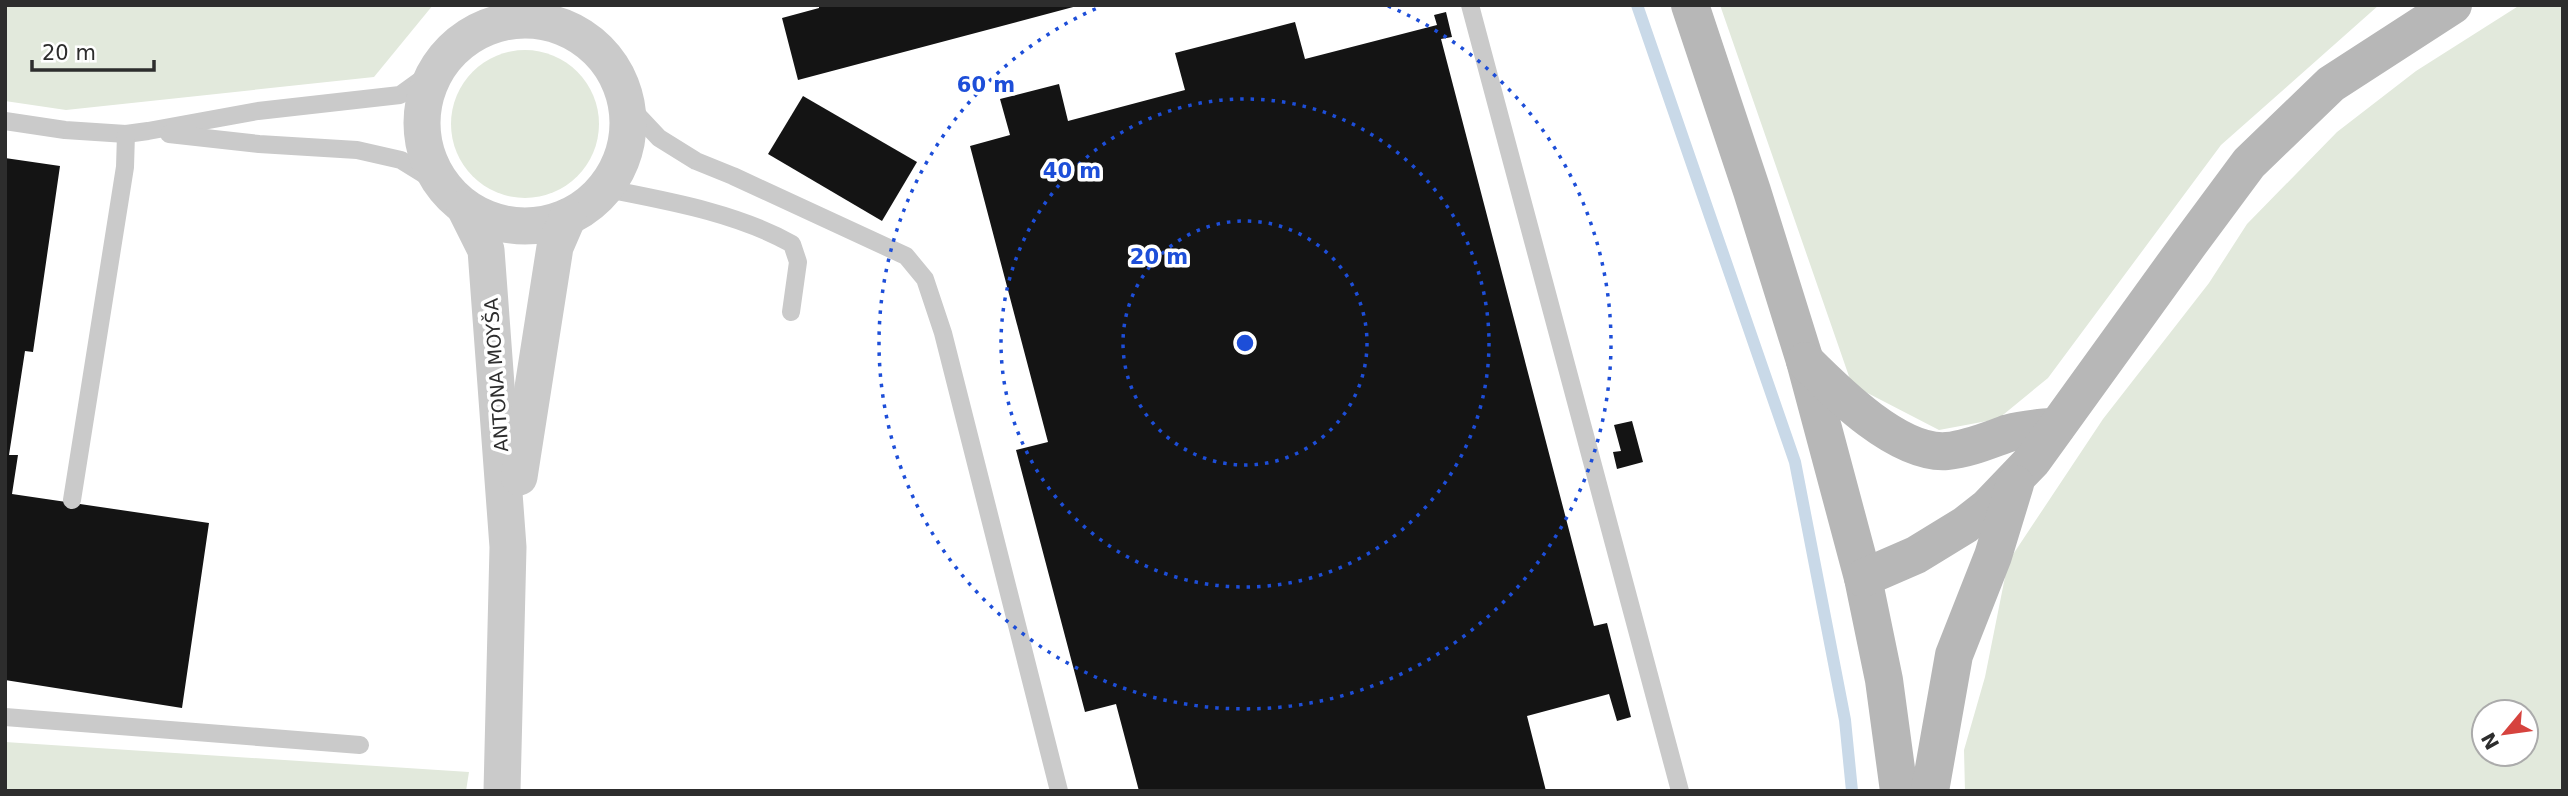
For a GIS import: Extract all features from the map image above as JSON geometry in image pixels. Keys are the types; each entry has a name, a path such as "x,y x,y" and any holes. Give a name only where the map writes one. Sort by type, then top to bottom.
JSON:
{"street":[{"path":"1690,5 1805,361 1863,578 1884,680 1899,791"},
{"path":"1863,578 1916,555 1965,525 2016,480 2249,163 2331,84 2452,5"},
{"path":"486,17 542,21 567,18 607,61 623,89 628,120 625,152 607,188 592,203 568,218 534,227 515,227 480,217 454,197 432,169 422,128 427,88 436,69 486,17"},
{"name":"ANTONA MOYŠA","path":"454,197 486,250 508,547 502,791"},
{"name":"ANTONA MOYŠA","path":"508,547 548,285 555,247 568,218"},
{"path":"1805,361 1834,391 1886,430 1915,446 1945,452 2012,432 2057,426"},
{"path":"1930,791 1954,655 1993,556 2016,480"}],"lane":[{"path":"1470,5 1680,791"},
{"path":"5,121 65,130 126,134 258,111 400,95 436,69"},
{"path":"626,104 659,138 696,162 755,186 906,256 925,279 943,333 1059,791"},
{"path":"148,131 259,144 357,150 401,160 454,197"},
{"path":"72,500 125,167 126,134"},
{"path":"607,188 683,204 774,233 792,244 798,262 790,312"},
{"path":"5,717 360,745"}],"shaded area":[{"path":"5,5 433,5 374,77 66,110 5,101"},
{"path":"1720,5 2379,5 2221,145 2048,378 1998,419 1939,430 1852,385"},
{"path":"2520,5 2563,5 2563,791 1965,791 1964,750 1985,677 2008,562 2103,419 2209,283 2247,224 2337,132 2416,71"},
{"path":"525,50 553,55 578,71 594,96 599,124 594,152 578,177 553,193 525,198 497,193 472,177 456,152 451,124 456,96 472,71 497,55"},
{"path":"5,742 469,772 466,791 5,791"}],"building":[{"path":"819,5 1077,6 798,80 782,18 819,8"},
{"path":"1446,12 1452,37 1441,39 1594,626 1607,623 1631,717 1617,721 1609,694 1527,716 1546,791 1139,791 1116,704 1085,712 1016,450 1048,442 970,146 1010,135 1000,99 1059,84 1068,121 1185,90 1175,53 1295,22 1305,59 1437,25 1434,15"},
{"path":"803,96 917,162 882,221 768,154"},
{"path":"5,158 60,166 33,352 25,351 9,455 18,455 12,494 209,523 182,708 5,680"},
{"path":"1632,421 1643,462 1617,469 1613,452 1621,451 1614,425"}],"waterway":[{"path":"1637,5 1795,462 1845,720 1852,791"}]}
